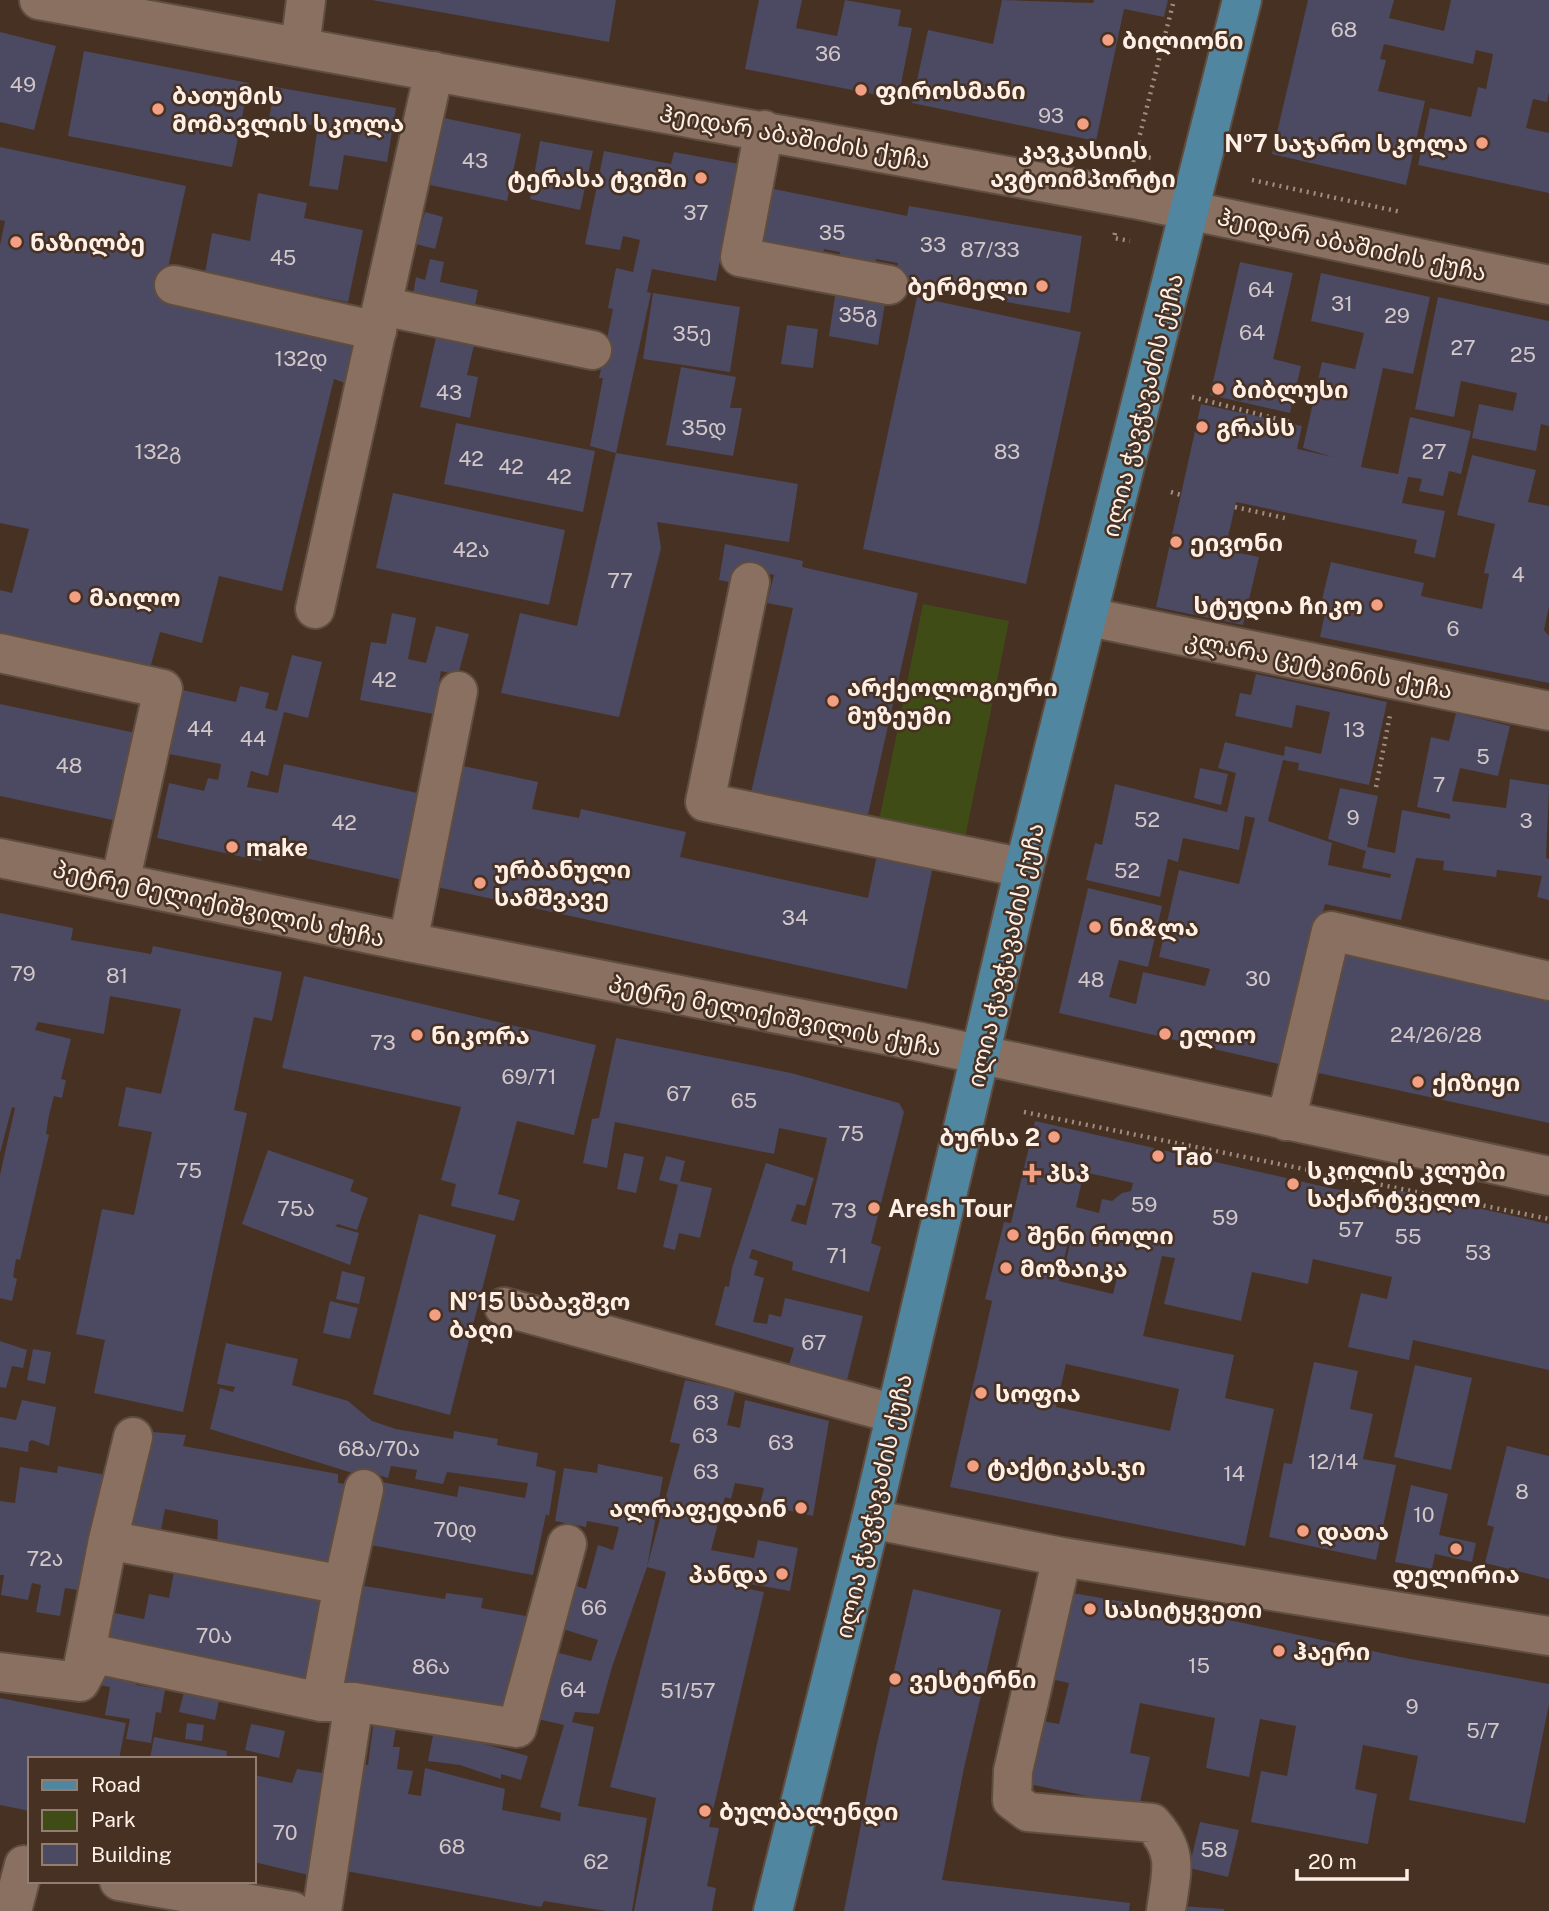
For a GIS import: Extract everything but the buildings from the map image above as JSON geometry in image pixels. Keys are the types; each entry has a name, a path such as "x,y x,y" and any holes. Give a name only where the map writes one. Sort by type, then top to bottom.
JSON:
{"main road":[{"name":"ილია ჭავჭავაძის ქუჩა","path":"773,1911 871,1519 1024,868 1242,0"}],"street":[{"name":"ჰეიდარ აბაშიძის ქუჩა","path":"39,0 100,5 300,47 764,130 1191,211 1549,285"},
{"path":"300,47 306,0"},
{"path":"315,609 434,71"},
{"path":"764,130 740,257 889,285"},
{"path":"174,285 592,350"},
{"path":"750,582 705,802 1024,868"},
{"name":"კლარა ცეტკინის ქუჩა","path":"1089,617 1549,711"},
{"path":"0,653 163,689 120,883"},
{"path":"408,943 458,691"},
{"name":"პეტრე მელიქიშვილის ქუჩა","path":"0,858 408,943 980,1056 1549,1176"},
{"path":"1286,1121 1331,931 1549,981"},
{"path":"504,1307 895,1414"},
{"path":"80,1682 108,1540 133,1437"},
{"path":"322,1911 343,1585 364,1489"},
{"path":"871,1519 925,1527 1062,1557 1549,1636"},
{"path":"108,1540 343,1585"},
{"path":"80,1682 95,1654 337,1702 517,1728 568,1544"},
{"path":"1062,1557 1013,1771 1012,1800 1028,1812 1152,1823 1168,1842 1172,1865 1166,1911"},
{"path":"0,1672 80,1682"},
{"path":"12,1911 18,1864"},
{"path":"131,1883 292,1911"}],"path":[{"path":"1131,169 1174,0"},
{"path":"1135,155 1151,158"},
{"path":"1192,397 1289,422"},
{"path":"1171,492 1181,495"},
{"path":"1235,507 1289,519"},
{"path":"1376,787 1397,680"},
{"path":"1024,1112 1549,1219"}],"green space":[{"path":"923,604 1009,621 965,838 879,821"}],"place":[{"name":"ბილიონი","path":"1108,40"},
{"name":"ფიროსმანი","path":"861,90"},
{"name":"ბათუმის მომავლის სკოლა","path":"158,109"},
{"name":"კავკასიის ავტოიმპორტი","path":"1083,124"},
{"name":"№7 საჯარო სკოლა","path":"1482,143"},
{"name":"ტერასა ტვიში","path":"701,178"},
{"name":"ნაზილბე","path":"16,242"},
{"name":"ბერმელი","path":"1042,286"},
{"name":"ბიბლუსი","path":"1218,389"},
{"name":"გრასს","path":"1202,427"},
{"name":"ეივონი","path":"1176,542"},
{"name":"მაილო","path":"75,597"},
{"name":"სტუდია ჩიკო","path":"1377,605"},
{"name":"არქეოლოგიური მუზეუმი","path":"833,701"},
{"name":"make","path":"232,847"},
{"name":"ურბანული სამშვავე","path":"480,883"},
{"name":"ნი&ლა","path":"1095,927"},
{"name":"ელიო","path":"1165,1034"},
{"name":"ნიკორა","path":"417,1035"},
{"name":"ქიზიყი","path":"1418,1082"},
{"name":"ბურსა 2","path":"1054,1137"},
{"name":"Tao","path":"1158,1156"},
{"name":"პსპ","path":"1032,1173"},
{"name":"სკოლის კლუბი საქარტველო","path":"1293,1184"},
{"name":"Aresh Tour","path":"874,1208"},
{"name":"შენი როლი","path":"1013,1235"},
{"name":"მოზაიკა","path":"1006,1268"},
{"name":"№15 საბავშვო ბაღი","path":"435,1315"},
{"name":"სოფია","path":"981,1393"},
{"name":"ტაქტიკას.ჯი","path":"973,1466"},
{"name":"ალრაფედაინ","path":"801,1508"},
{"name":"დათა","path":"1303,1531"},
{"name":"დელირია","path":"1456,1549"},
{"name":"პანდა","path":"782,1574"},
{"name":"სასიტყვეთი","path":"1090,1609"},
{"name":"ჰაერი","path":"1279,1651"},
{"name":"ვესტერნი","path":"895,1679"},
{"name":"ბულბალენდი","path":"705,1811"}]}
